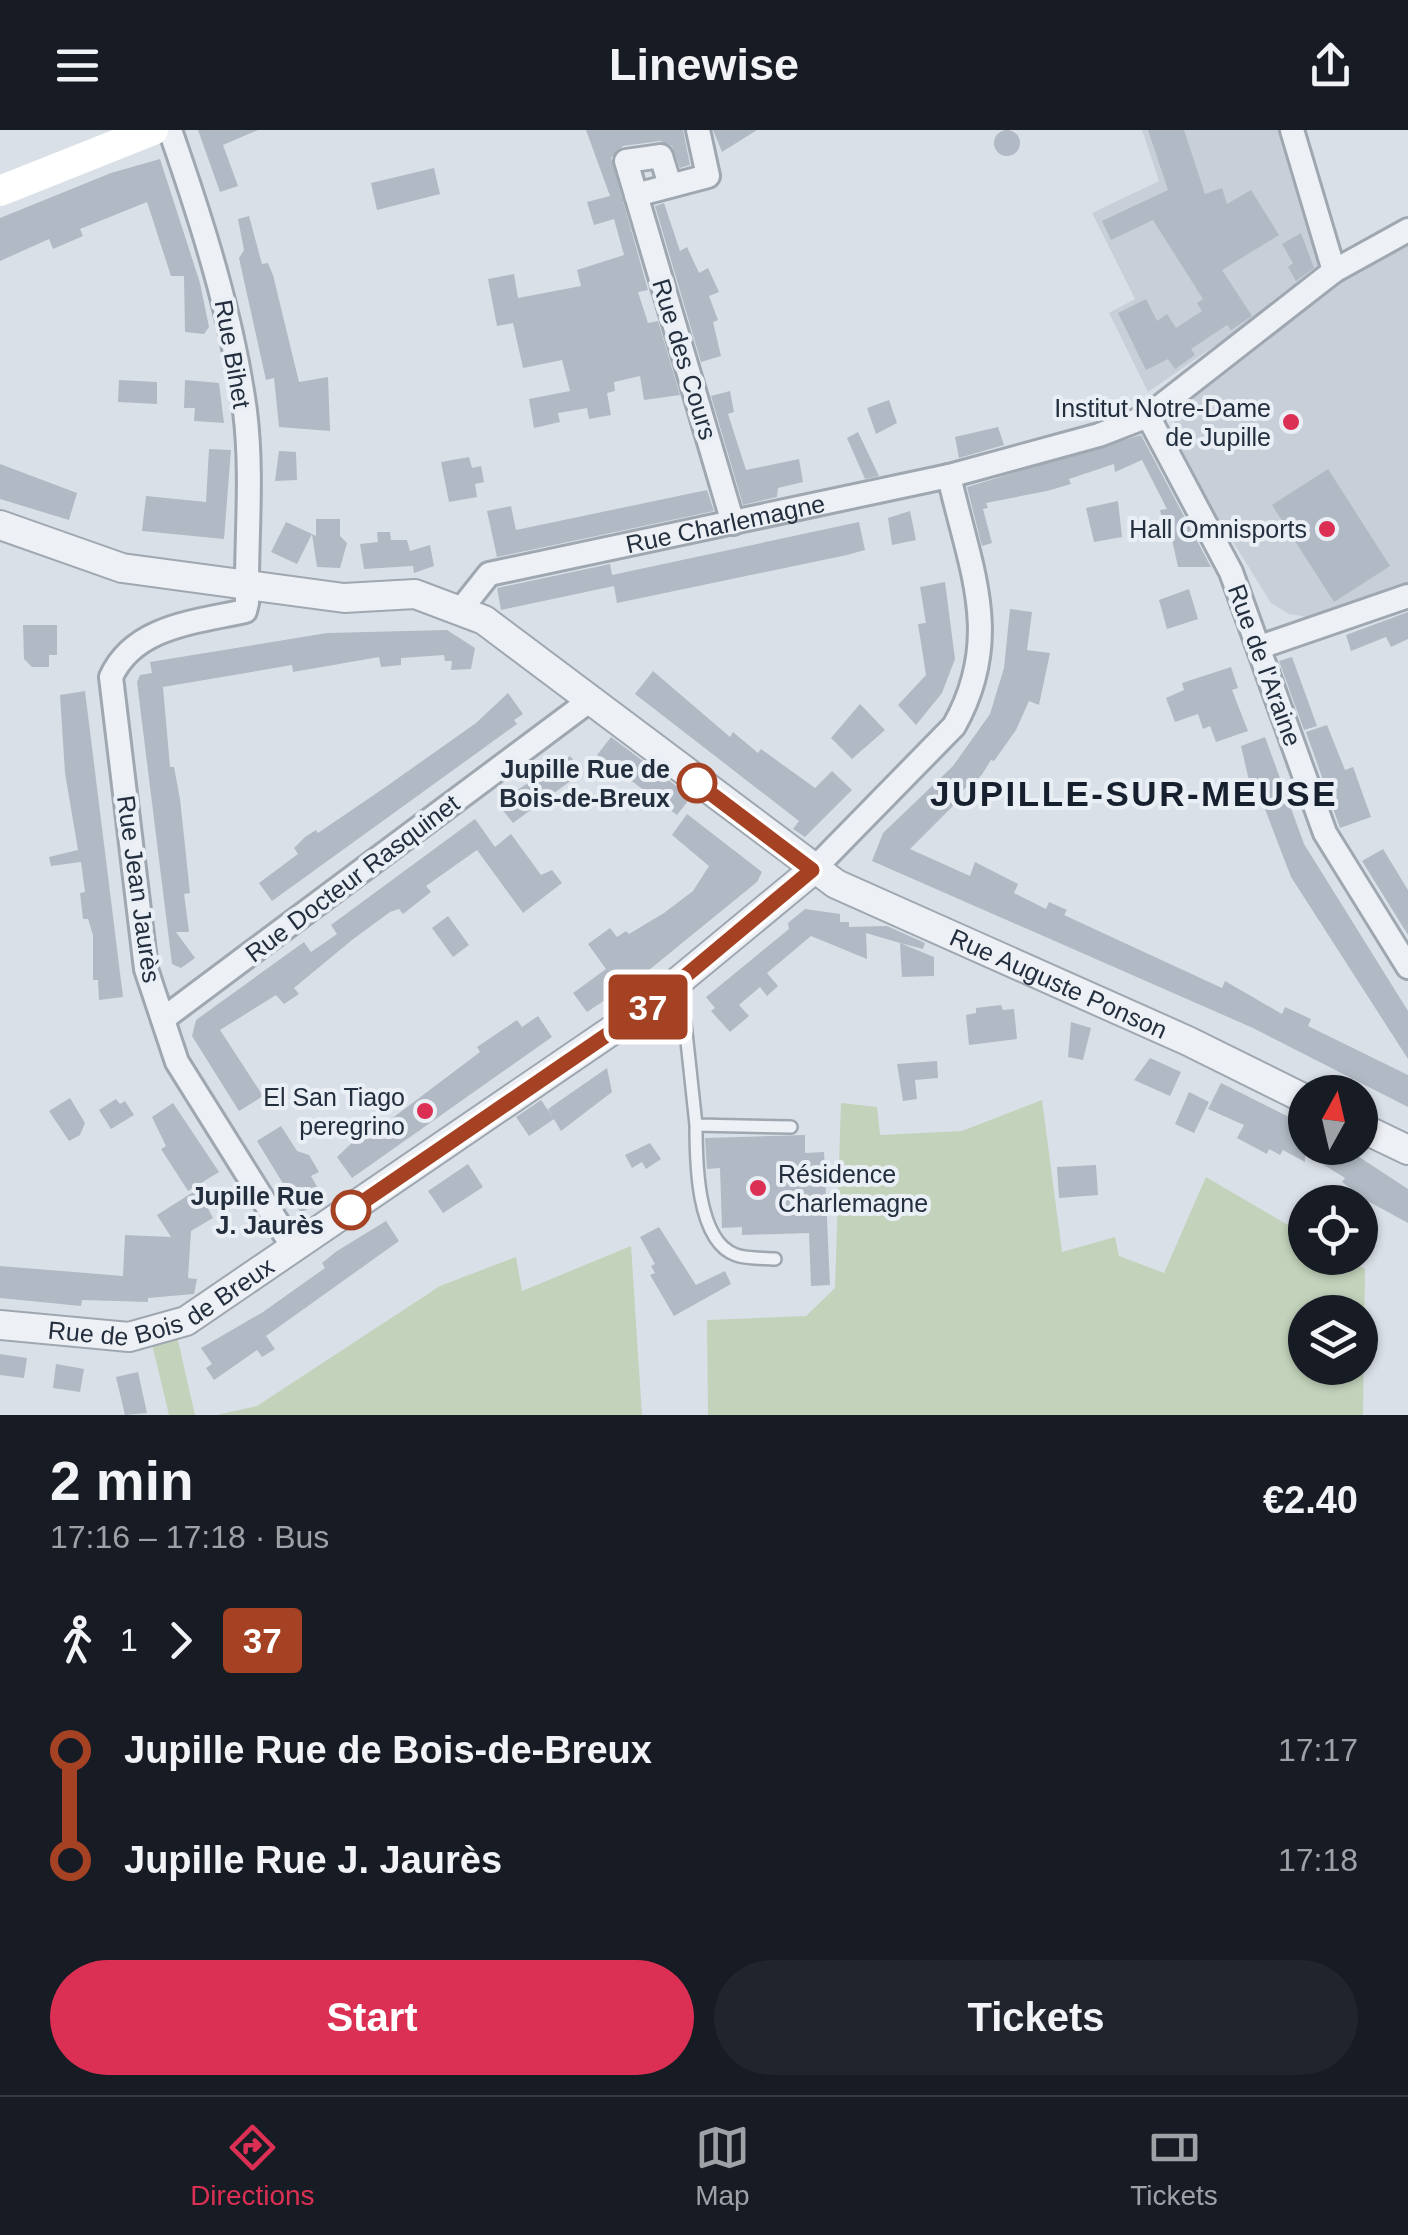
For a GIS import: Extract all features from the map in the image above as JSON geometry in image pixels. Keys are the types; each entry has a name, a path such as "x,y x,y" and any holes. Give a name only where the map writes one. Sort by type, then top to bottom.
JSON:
{"main road":[{"path":"0,191 153,130"}],"street":[{"name":"Rue Bihet","path":"170,130 221,286 245,412 250,488 247,586"},
{"path":"636,195 708,176 698,130"},
{"path":"1292,130 1334,272"},
{"name":"Rue des Cours","path":"670,185 661,156 626,162 734,523"},
{"name":"Rue Charlemagne","path":"462,608 489,574 577,552 734,523 949,476 1059,448 1148,416 1334,272 1408,230"},
{"name":"Rue de l'Araine","path":"1148,416 1231,572 1325,833 1408,967"},
{"name":"Rue de Bois de Breux","path":"0,1324 130,1337 186,1321 671,989 812,870 954,726 970,696 983,634 949,476"},
{"path":"0,525 122,568 344,598 415,594 462,608"},
{"name":"Rue Jean Jaurès","path":"247,586 246,611 158,631 121,655 111,677 146,969 177,1062 294,1248"},
{"path":"1260,648 1408,596"},
{"name":"Rue Auguste Ponson","path":"462,608 484,620 812,870 1188,1041 1288,1091"},
{"name":"Rue Docteur Rasquinet","path":"163,1019 589,701"},
{"path":"1378,1136 1406,1150"}],"lane":[{"path":"671,989 684,1024 696,1125 696,1170 704,1208 718,1242 735,1254 776,1259"},
{"path":"696,1125 791,1127"}],"shaded area":[{"path":"1142,130 1288,130 1324,270 1148,392 1109,313 1135,299 1092,213 1159,181"},
{"name":"Institut Notre-Dame de Jupille","path":"1408,245 1408,584 1314,618 1289,614 1271,603 1207,500 1173,432 1176,412 1189,394 1276,328 1361,268"}],"green space":[{"path":"1042,1100 1062,1252 1115,1237 1119,1256 1164,1273 1206,1177 1288,1225 1288,1275 1365,1275 1365,1295 1288,1295 1288,1385 1363,1385 1363,1415 708,1415 707,1320 806,1316 835,1288 841,1103 877,1107 880,1135 962,1131"},
{"path":"631,1246 642,1415 217,1415 257,1406 440,1286 516,1257 522,1291"},
{"path":"177,1336 195,1415 169,1415 152,1344"}],"building":[{"path":"198,130 258,130 223,145 238,186 220,192"},
{"path":"586,130 683,130 690,165 680,168 672,146 660,141 623,146 611,158 648,290 638,292 648,323 658,321 680,395 644,400 640,376 614,382 615,391 607,393 611,415 589,419 587,408 558,413 560,422 534,428 529,399 570,391 562,360 523,368 513,323 497,326 488,279 514,274 518,298 581,286 577,270 624,255 614,219 594,225 587,202 610,196"},
{"path":"713,130 757,130 722,152"},
{"path":"1007,130 1016,134 1020,143 1016,152 1007,156 998,152 994,143 998,134"},
{"path":"1148,130 1184,130 1205,194 1222,188 1227,204 1251,190 1279,235 1222,270 1252,316 1231,330 1227,325 1191,349 1195,355 1175,369 1168,359 1146,370 1118,313 1146,299 1157,321 1167,314 1176,328 1202,311 1197,303 1203,299 1153,220 1111,240 1102,221 1168,190"},
{"path":"160,159 200,283 209,327 204,334 185,332 184,276 171,276 147,202 80,229 83,236 53,249 49,239 0,261 0,218 111,173"},
{"path":"434,168 440,194 377,210 371,183"},
{"path":"664,203 680,251 687,247 699,273 708,268 719,292 709,296 718,320 713,322 721,356 701,362 655,206"},
{"path":"249,216 262,264 268,263 273,275 299,382 328,377 330,431 279,427 274,378 266,380 239,258 244,250 238,219"},
{"path":"1301,233 1314,268 1296,281 1288,267 1293,263 1282,244"},
{"path":"119,380 157,382 157,404 118,402"},
{"path":"185,380 219,383 224,423 194,421 195,408 184,408"},
{"path":"730,391 734,412 728,414 746,470 799,459 803,482 778,488 777,497 743,505 711,396"},
{"path":"889,400 897,423 876,434 867,408"},
{"path":"998,427 1004,445 959,458 955,437"},
{"path":"858,432 879,476 865,479 847,438"},
{"path":"1141,435 1211,567 1178,567 1170,530 1165,531 1160,510 1167,509 1142,460 1115,472 1114,464 1047,491 986,503 988,508 983,509 992,543 982,546 967,487"},
{"path":"209,449 231,450 224,539 142,531 146,496 206,502"},
{"path":"279,451 296,452 297,480 275,481"},
{"path":"469,457 472,468 481,466 484,482 475,484 477,497 449,502 441,462"},
{"path":"0,464 77,493 69,520 0,499"},
{"name":"Hall Omnisports","path":"1328,469 1390,566 1334,602 1272,505"},
{"path":"707,490 714,511 497,557 487,511 511,506 516,530"},
{"path":"1118,501 1122,537 1094,542 1086,508"},
{"path":"910,511 916,540 892,545 888,518"},
{"path":"316,519 340,519 340,536 347,543 340,568 317,567 312,534 316,536"},
{"path":"286,522 312,534 297,564 271,552"},
{"path":"859,522 865,550 847,555 617,603 614,586 501,610 497,588 610,564 612,575"},
{"path":"377,532 390,532 391,540 407,540 410,551 430,545 434,566 414,573 413,566 364,569 360,544 378,542"},
{"path":"945,582 955,659 942,693 916,725 898,705 926,675 918,624 926,623 920,587"},
{"path":"1189,589 1198,619 1167,629 1159,600"},
{"path":"1010,609 1032,612 1027,650 1050,653 1039,705 1029,701 1016,730 994,761 955,796 959,800 910,849 970,876 975,862 1018,884 1014,893 1046,909 1049,902 1067,910 1064,915 1222,988 1225,981 1282,1014 1285,1007 1311,1019 1308,1026 1408,1075 1408,1107 1378,1092 1378,1075 1345,1075 1253,1028 872,861 883,833 953,766 990,714 1004,668"},
{"path":"1408,612 1408,639 1391,647 1386,637 1351,651 1346,635"},
{"path":"23,625 57,625 57,655 49,655 49,667 32,667 24,659"},
{"path":"447,630 475,648 471,669 451,670 452,661 445,661 444,655 401,658 401,665 381,667 379,657 293,672 292,665 163,687 170,767 174,767 180,799 190,893 184,894 189,932 176,932 195,958 181,968 172,964 137,682 140,675 152,673 150,662 327,633"},
{"path":"1292,657 1317,726 1304,730 1279,661"},
{"path":"1231,667 1238,688 1232,690 1248,731 1216,742 1210,726 1203,729 1198,714 1175,722 1166,698 1184,690 1182,683"},
{"path":"653,671 730,737 733,732 758,753 761,749 815,788 832,771 852,790 805,837 793,829 799,821 635,694"},
{"path":"85,691 123,997 99,1000 98,980 93,980 93,935 88,919 83,919 81,862 51,866 49,857 78,850 65,773 60,695"},
{"path":"508,693 523,714 514,720 517,724 272,901 259,883 298,854 294,848 305,837 316,830 318,833 476,723"},
{"path":"860,704 885,730 852,759 831,738"},
{"path":"1327,725 1345,770 1353,767 1371,817 1340,828 1306,732"},
{"path":"611,737 691,797 677,815 597,755"},
{"path":"1265,737 1304,844 1408,1011 1408,1059 1291,877 1260,796 1253,798 1241,746"},
{"path":"570,756 579,767 572,772 576,777 513,823 497,803"},
{"path":"687,814 762,872 757,882 644,974 587,1012 573,993 606,969 588,944 610,928 617,937 626,931 629,934 664,913 693,891 709,866 672,835"},
{"path":"475,819 495,847 511,834 541,875 552,870 562,883 523,913 477,850 426,886 431,892 403,914 399,909 390,912 352,940 294,988 299,994 284,1004 276,995 220,1030 263,1096 239,1111 192,1036 196,1020 304,942 311,952 337,934 331,925"},
{"path":"1383,849 1408,890 1408,935 1362,861"},
{"path":"805,909 840,914 840,922 849,922 849,927 887,926 925,943 923,949 866,933 867,959 811,936 767,973 778,986 767,996 760,987 739,1005 749,1016 730,1032 711,1011 715,1008 706,997 789,929 788,923"},
{"path":"448,916 469,945 453,957 432,928"},
{"path":"900,943 934,957 934,976 902,977"},
{"path":"1001,1005 1003,1010 1014,1009 1017,1039 969,1045 966,1015 976,1013 976,1008"},
{"path":"538,1016 552,1037 352,1178 337,1157 355,1140 347,1129 360,1120 370,1135 480,1052 477,1047 517,1020 522,1027"},
{"path":"1071,1022 1091,1028 1083,1060 1068,1057"},
{"path":"1150,1058 1181,1072 1170,1096 1134,1080"},
{"path":"937,1061 938,1078 915,1080 917,1099 903,1101 897,1064"},
{"path":"607,1068 612,1092 561,1131 548,1109"},
{"path":"1221,1083 1288,1116 1288,1153 1283,1150 1280,1155 1269,1149 1267,1154 1237,1138 1244,1125 1208,1109"},
{"path":"1189,1092 1209,1102 1194,1133 1175,1124"},
{"path":"70,1098 85,1123 80,1135 69,1141 49,1111"},
{"path":"116,1099 120,1104 125,1101 134,1115 111,1129 99,1110"},
{"path":"541,1100 554,1119 529,1136 516,1117"},
{"path":"173,1103 219,1172 188,1191 161,1149 166,1146 152,1117"},
{"path":"281,1126 297,1151 309,1155 319,1172 311,1176 324,1199 301,1213 257,1141"},
{"path":"805,1135 805,1153 824,1152 830,1285 811,1286 809,1233 742,1235 742,1227 722,1228 720,1168 707,1169 705,1138"},
{"path":"650,1143 661,1159 646,1169 642,1162 632,1168 625,1155"},
{"path":"468,1164 483,1187 443,1213 428,1191"},
{"path":"1096,1165 1098,1195 1059,1198 1057,1167"},
{"path":"1324,1165 1371,1165 1408,1189 1408,1223 1378,1207 1378,1185 1346,1185 1342,1182 1345,1178"},
{"path":"198,1189 213,1218 191,1231 188,1278 197,1279 194,1294 148,1298 148,1302 82,1300 81,1306 0,1298 0,1266 123,1276 125,1235 171,1237 157,1215"},
{"path":"386,1221 399,1241 266,1336 275,1349 262,1357 257,1350 214,1380 206,1368 212,1364 201,1348 263,1312 325,1268 322,1263 337,1251"},
{"path":"659,1227 696,1285 725,1271 731,1284 674,1316 650,1275 655,1273 651,1266 655,1264 640,1237"},
{"path":"0,1354 27,1358 24,1378 0,1375"},
{"path":"56,1364 84,1369 80,1392 53,1388"},
{"path":"138,1372 147,1413 125,1415 116,1377"}],"bus line":[{"name":"37","path":"351,1210 652,1004 812,870 697,783"}],"place":[{"name":"Institut Notre-Dame de Jupille","path":"1291,422"},
{"name":"Hall Omnisports","path":"1327,529"},
{"name":"Jupille Rue de Bois-de-Breux","path":"697,783"},
{"name":"El San Tiago peregrino","path":"425,1111"},
{"name":"Résidence Charlemagne","path":"758,1188"},
{"name":"Jupille Rue J. Jaurès","path":"351,1210"}],"district":[{"name":"JUPILLE-SUR-MEUSE","path":"1134,793"}]}
